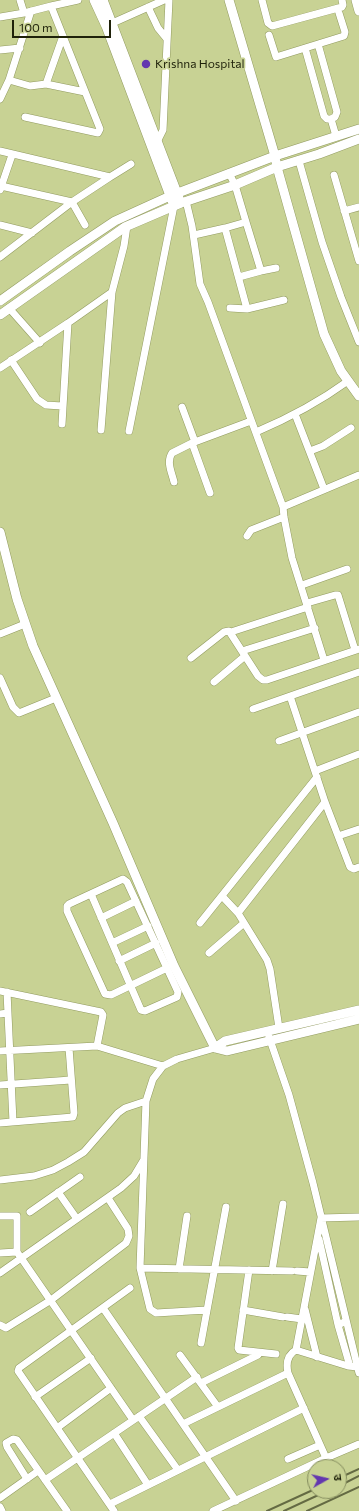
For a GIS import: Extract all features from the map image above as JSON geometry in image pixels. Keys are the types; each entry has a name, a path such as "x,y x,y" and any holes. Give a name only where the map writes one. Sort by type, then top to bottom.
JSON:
{"street":[{"path":"0,99 9,80 20,48 28,12 20,0"},
{"path":"0,17 78,0"},
{"path":"94,0 109,24 157,142 173,194"},
{"path":"102,0 109,24 173,194 180,204 194,235 200,284 284,507 284,517 292,558 302,585 324,660"},
{"path":"109,24 164,0"},
{"path":"157,142 163,130 168,0"},
{"path":"230,0 324,334 342,371 359,396"},
{"path":"265,1 268,24 272,26 342,7 342,0"},
{"path":"356,0 359,11"},
{"path":"25,117 98,133 100,129 51,6"},
{"path":"148,7 158,28 167,39"},
{"path":"269,35 276,57 318,44 346,34 339,13"},
{"path":"46,84 63,36"},
{"path":"305,48 324,116 326,119 331,119 335,117 337,112 318,44"},
{"path":"0,50 20,48"},
{"path":"9,80 30,86 46,84 85,92"},
{"path":"331,119 336,136"},
{"path":"0,301 4,295 115,221 173,194 275,156 359,129"},
{"path":"0,315 127,226 180,204 235,186 277,167 299,161 359,139"},
{"path":"0,151 110,177"},
{"path":"12,155 1,188 72,202 85,225"},
{"path":"299,161 329,262 359,342"},
{"path":"0,257 72,202 131,164"},
{"path":"229,173 235,186 261,271"},
{"path":"334,175 358,253 359,261"},
{"path":"129,431 180,204"},
{"path":"344,211 359,207"},
{"path":"194,235 246,222"},
{"path":"0,225 32,233"},
{"path":"101,430 112,292 124,246 127,226"},
{"path":"225,228 247,309"},
{"path":"239,277 276,268"},
{"path":"0,368 40,343 112,292"},
{"path":"230,308 247,309 284,300"},
{"path":"9,308 40,343"},
{"path":"62,424 68,323"},
{"path":"11,360 37,399 46,405 62,406"},
{"path":"256,432 295,414 328,395 348,381"},
{"path":"182,407 210,492"},
{"path":"295,414 324,489"},
{"path":"174,482 170,464 170,456 179,449 251,421"},
{"path":"310,451 323,446 351,428"},
{"path":"284,507 359,475"},
{"path":"247,536 251,530 284,517"},
{"path":"0,532 17,599 32,646 114,823 156,934 174,966 215,1048"},
{"path":"302,585 347,569"},
{"path":"191,658 224,632 231,632 338,595 357,650 263,680 258,676 231,632"},
{"path":"0,634 25,624"},
{"path":"214,682 244,653 315,628"},
{"path":"254,709 359,672"},
{"path":"0,678 13,708 18,713 56,698"},
{"path":"290,696 325,802 350,867 354,869 359,867"},
{"path":"279,741 359,712"},
{"path":"200,923 316,774 359,754"},
{"path":"238,913 325,802"},
{"path":"338,836 359,829"},
{"path":"91,894 130,986 141,1010 143,1011 177,997 178,992 156,943 156,934 148,926 125,879 91,894 69,904 67,906 67,911 105,994 111,995 130,986 167,968"},
{"path":"222,896 238,913 267,960 270,969 279,1028"},
{"path":"101,918 136,901"},
{"path":"209,954 244,922"},
{"path":"112,943 148,926"},
{"path":"119,960 156,943"},
{"path":"13,1122 8,1013 4,992 101,1012 103,1015 97,1046"},
{"path":"207,1310 154,1313 150,1309 140,1268 146,1101 153,1079 163,1066 215,1048 225,1040 359,1010"},
{"path":"0,1014 8,1013"},
{"path":"215,1048 228,1051 270,1042 359,1019"},
{"path":"268,1031 270,1042 288,1095 321,1218 358,1370"},
{"path":"0,1051 97,1046 163,1066"},
{"path":"0,1123 73,1117 74,1113 69,1048"},
{"path":"0,1086 71,1080"},
{"path":"0,1180 34,1176 64,1165 84,1152 118,1113 126,1108 146,1101"},
{"path":"0,1274 20,1255 77,1219 108,1198 128,1182 134,1176 144,1158"},
{"path":"30,1212 80,1177"},
{"path":"58,1192 77,1219"},
{"path":"0,1326 6,1328 51,1300 126,1243 129,1236 128,1229 108,1198"},
{"path":"272,1271 283,1204"},
{"path":"201,1343 226,1207"},
{"path":"0,1216 17,1216 20,1255 111,1388 178,1470"},
{"path":"179,1269 186,1216"},
{"path":"321,1218 359,1217"},
{"path":"321,1218 296,1350 292,1353 286,1364 288,1373 326,1458"},
{"path":"318,1237 338,1325 349,1363 348,1366"},
{"path":"0,1253 20,1255"},
{"path":"140,1268 310,1272"},
{"path":"249,1270 238,1348 239,1350 276,1354"},
{"path":"114,1511 18,1370 130,1288"},
{"path":"304,1306 317,1357"},
{"path":"103,1308 236,1500"},
{"path":"244,1310 302,1319"},
{"path":"338,1325 346,1322"},
{"path":"296,1350 358,1370"},
{"path":"180,1355 218,1407"},
{"path":"45,1480 165,1398 199,1380 258,1355"},
{"path":"35,1397 91,1358"},
{"path":"183,1424 288,1373"},
{"path":"57,1428 111,1388"},
{"path":"110,1504 304,1408"},
{"path":"114,1433 148,1485"},
{"path":"27,1479 7,1447 6,1443 13,1439 17,1440 67,1511"},
{"path":"213,1511 359,1444"},
{"path":"288,1459 320,1445"},
{"path":"0,1498 38,1471"}],"railway":[{"path":"347,1474 359,1469"},
{"path":"347,1482 359,1476"},
{"path":"307,1511 359,1487"},
{"path":"267,1511 307,1493"},
{"path":"284,1511 310,1499"}],"place":[{"name":"Krishna Hospital","path":"146,64"}]}
